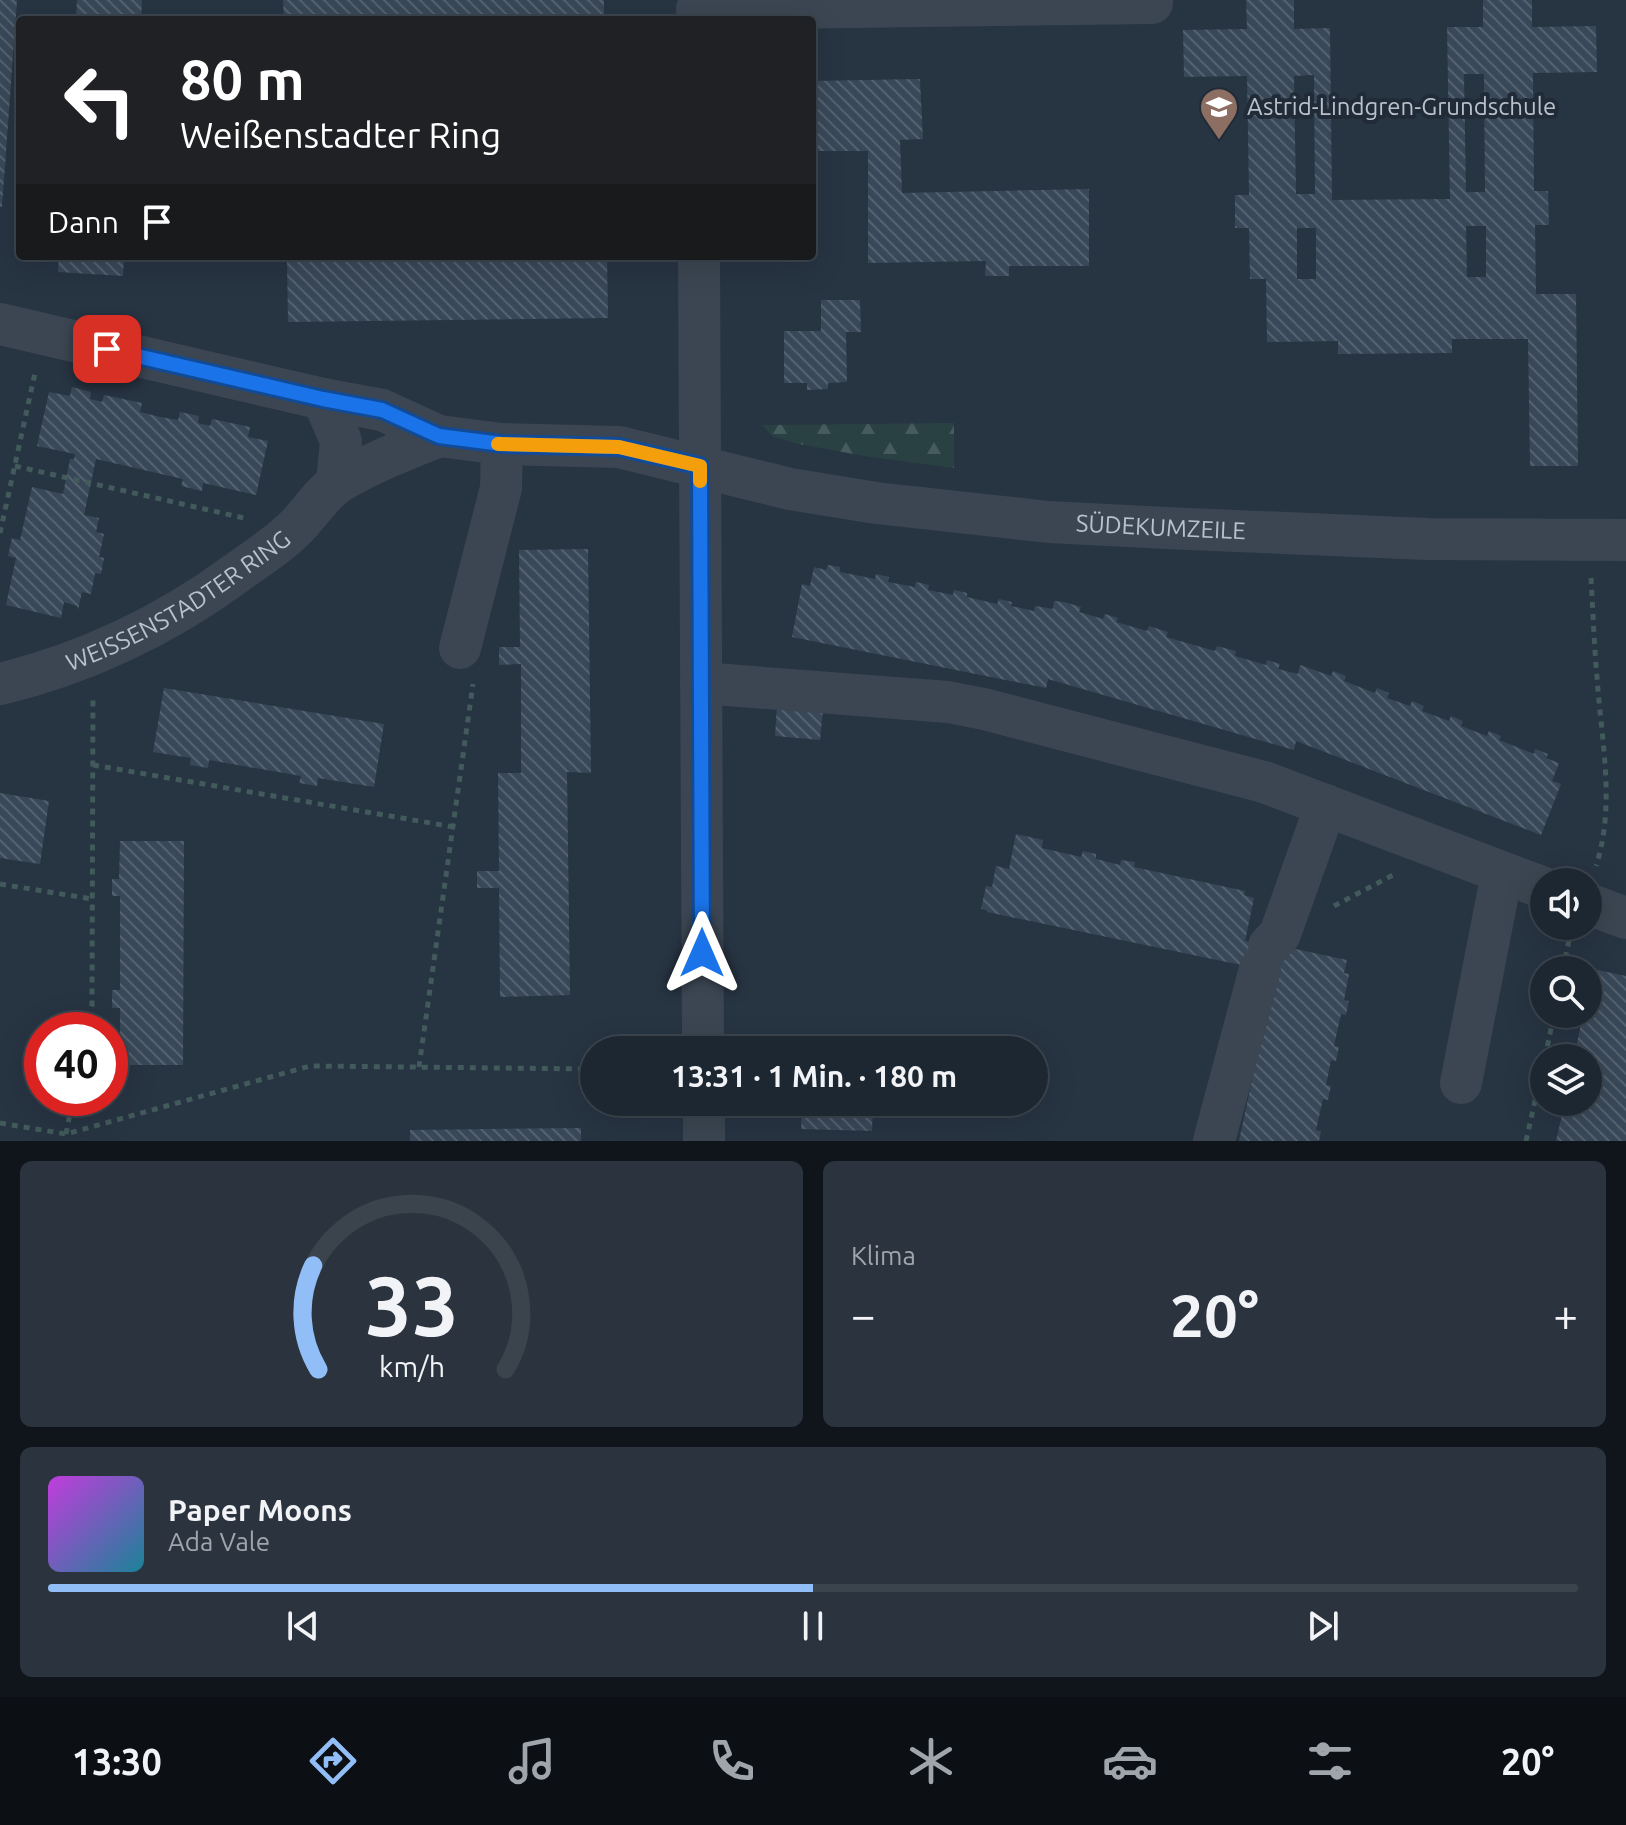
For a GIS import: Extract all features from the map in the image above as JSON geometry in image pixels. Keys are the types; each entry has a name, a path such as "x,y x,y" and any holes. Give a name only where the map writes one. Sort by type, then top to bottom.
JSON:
{"street":[{"path":"697,10 1152,3"},
{"path":"699,260 703,1036"},
{"path":"0,324 382,410 439,436 502,444 619,447 700,466"},
{"path":"323,399 341,441 337,483"},
{"name":"WEISSENSTADTER RING","path":"0,684 63,665 123,641 181,610 233,576 295,529 337,483 439,436"},
{"path":"460,648 501,488 502,444"},
{"name":"SÜDEKUMZEILE","path":"700,466 834,497 942,512 1049,522 1372,537 1608,541"},
{"path":"701,683 948,702 984,709 1264,782 1530,883"},
{"path":"1214,1141 1270,950 1326,805"},
{"path":"1461,1083 1502,873"},
{"path":"1602,900 1626,918"},
{"path":"704,1116 704,1141"}],"path":[{"path":"0,533 37,363"},
{"path":"15,466 258,522"},
{"path":"1596,868 1607,814 1603,727 1597,679 1608,541"},
{"path":"419,1067 474,676 460,648"},
{"path":"91,1012 93,684"},
{"path":"93,765 454,827"},
{"path":"1270,950 1429,856 1436,846"},
{"path":"0,884 92,899"},
{"path":"0,1123 66,1134 310,1066 580,1069"},
{"path":"66,1134 70,1116"},
{"path":"1526,1141 1531,1116"}],"green space":[{"path":"954,423 954,468 794,443 772,436 762,425"}],"building":[{"path":"0,0 17,0 2,207 0,207"},
{"path":"77,0 142,0 141,16 76,16"},
{"path":"283,0 604,0 604,16 284,16"},
{"path":"1246,0 1294,0 1294,29 1330,28 1332,200 1450,199 1447,27 1483,27 1483,0 1532,0 1532,27 1596,26 1597,72 1533,73 1534,191 1548,191 1549,225 1535,225 1536,294 1576,294 1578,466 1530,466 1528,339 1452,339 1452,353 1338,354 1338,341 1267,342 1266,279 1250,279 1249,228 1235,228 1235,195 1249,195 1247,76 1184,77 1183,30 1247,29","holes":["1464,74 1484,74 1485,192 1466,192","1314,75 1315,194 1296,194 1294,76","1466,226 1486,226 1486,277 1467,277","1297,228 1316,228 1316,279 1297,279"]},
{"path":"920,79 923,139 900,140 902,193 1089,189 1089,266 1009,266 1009,276 985,276 986,261 868,263 868,151 816,151 816,81"},
{"path":"59,260 124,260 123,276 58,272"},
{"path":"287,260 607,260 608,318 288,322"},
{"path":"821,300 860,300 861,332 846,332 847,382 828,383 828,389 807,390 807,383 784,383 784,331 821,331"},
{"path":"72,387 91,392 90,399 102,402 104,395 142,403 140,412 160,417 178,420 180,412 199,416 198,423 210,426 212,419 250,427 248,437 268,441 256,495 203,483 202,491 181,486 183,479 96,459 84,515 99,518 96,532 104,534 99,557 104,558 101,574 95,573 91,594 82,592 78,610 77,606 64,602 61,618 6,605 16,558 8,556 12,538 20,540 32,487 63,494 70,459 74,459 75,454 37,446 49,392 70,396"},
{"path":"588,549 591,773 567,772 570,995 500,997 499,888 477,888 477,871 499,871 498,773 521,773 521,664 499,665 499,647 520,647 519,550"},
{"path":"828,565 840,567 840,572 875,579 876,574 889,577 888,582 915,587 916,582 929,585 928,590 953,595 954,590 967,593 967,597 997,604 999,599 1012,602 1011,606 1034,611 1035,606 1053,609 1054,601 1064,602 1081,607 1079,612 1103,619 1105,614 1118,618 1116,622 1147,631 1149,626 1168,632 1166,637 1215,651 1217,646 1236,651 1235,656 1266,665 1267,660 1280,664 1278,669 1298,674 1300,665 1331,676 1333,671 1346,676 1344,681 1375,693 1377,688 1389,693 1387,698 1410,706 1412,701 1424,706 1422,711 1449,721 1451,716 1463,721 1461,726 1487,736 1489,731 1501,736 1499,740 1534,754 1535,749 1548,754 1546,758 1559,763 1552,781 1561,784 1541,835 1296,741 1294,750 1048,679 1046,688 792,637 802,584 810,586 814,567 826,570"},
{"path":"164,688 384,724 374,787 318,778 317,786 299,783 301,776 209,760 208,768 190,765 191,758 153,752"},
{"path":"777,705 823,709 820,740 775,736"},
{"path":"0,793 49,801 40,864 0,858"},
{"path":"1016,834 1043,840 1042,848 1081,857 1083,851 1096,854 1096,859 1120,865 1121,860 1135,862 1134,867 1245,891 1244,895 1254,898 1245,941 1347,960 1344,973 1349,974 1344,1000 1349,1001 1346,1015 1341,1014 1334,1046 1339,1047 1336,1061 1331,1060 1326,1085 1331,1086 1328,1100 1323,1099 1316,1130 1321,1131 1319,1141 1239,1141 1275,972 981,909 986,886 992,887 996,866 1009,869"},
{"path":"120,841 184,841 183,1065 128,1065 128,1012 112,1008 112,990 120,990 120,896 112,896 112,879 119,879"},
{"path":"1602,971 1626,976 1626,1141 1556,1141 1562,1116 1602,1116 1602,1044 1577,1044 1580,1028 1602,1028"},
{"path":"801,1116 873,1116 872,1131 801,1129"},
{"path":"581,1128 581,1141 410,1141 410,1130"}],"slow traffic":[{"path":"498,444 636,450 700,466 700,481"}],"place":[{"name":"Astrid-Lindgren-Grundschule","path":"1219,141"}],"route":[{"path":"107,349 382,410 439,436 502,444 619,447 700,466 702,953"}]}
